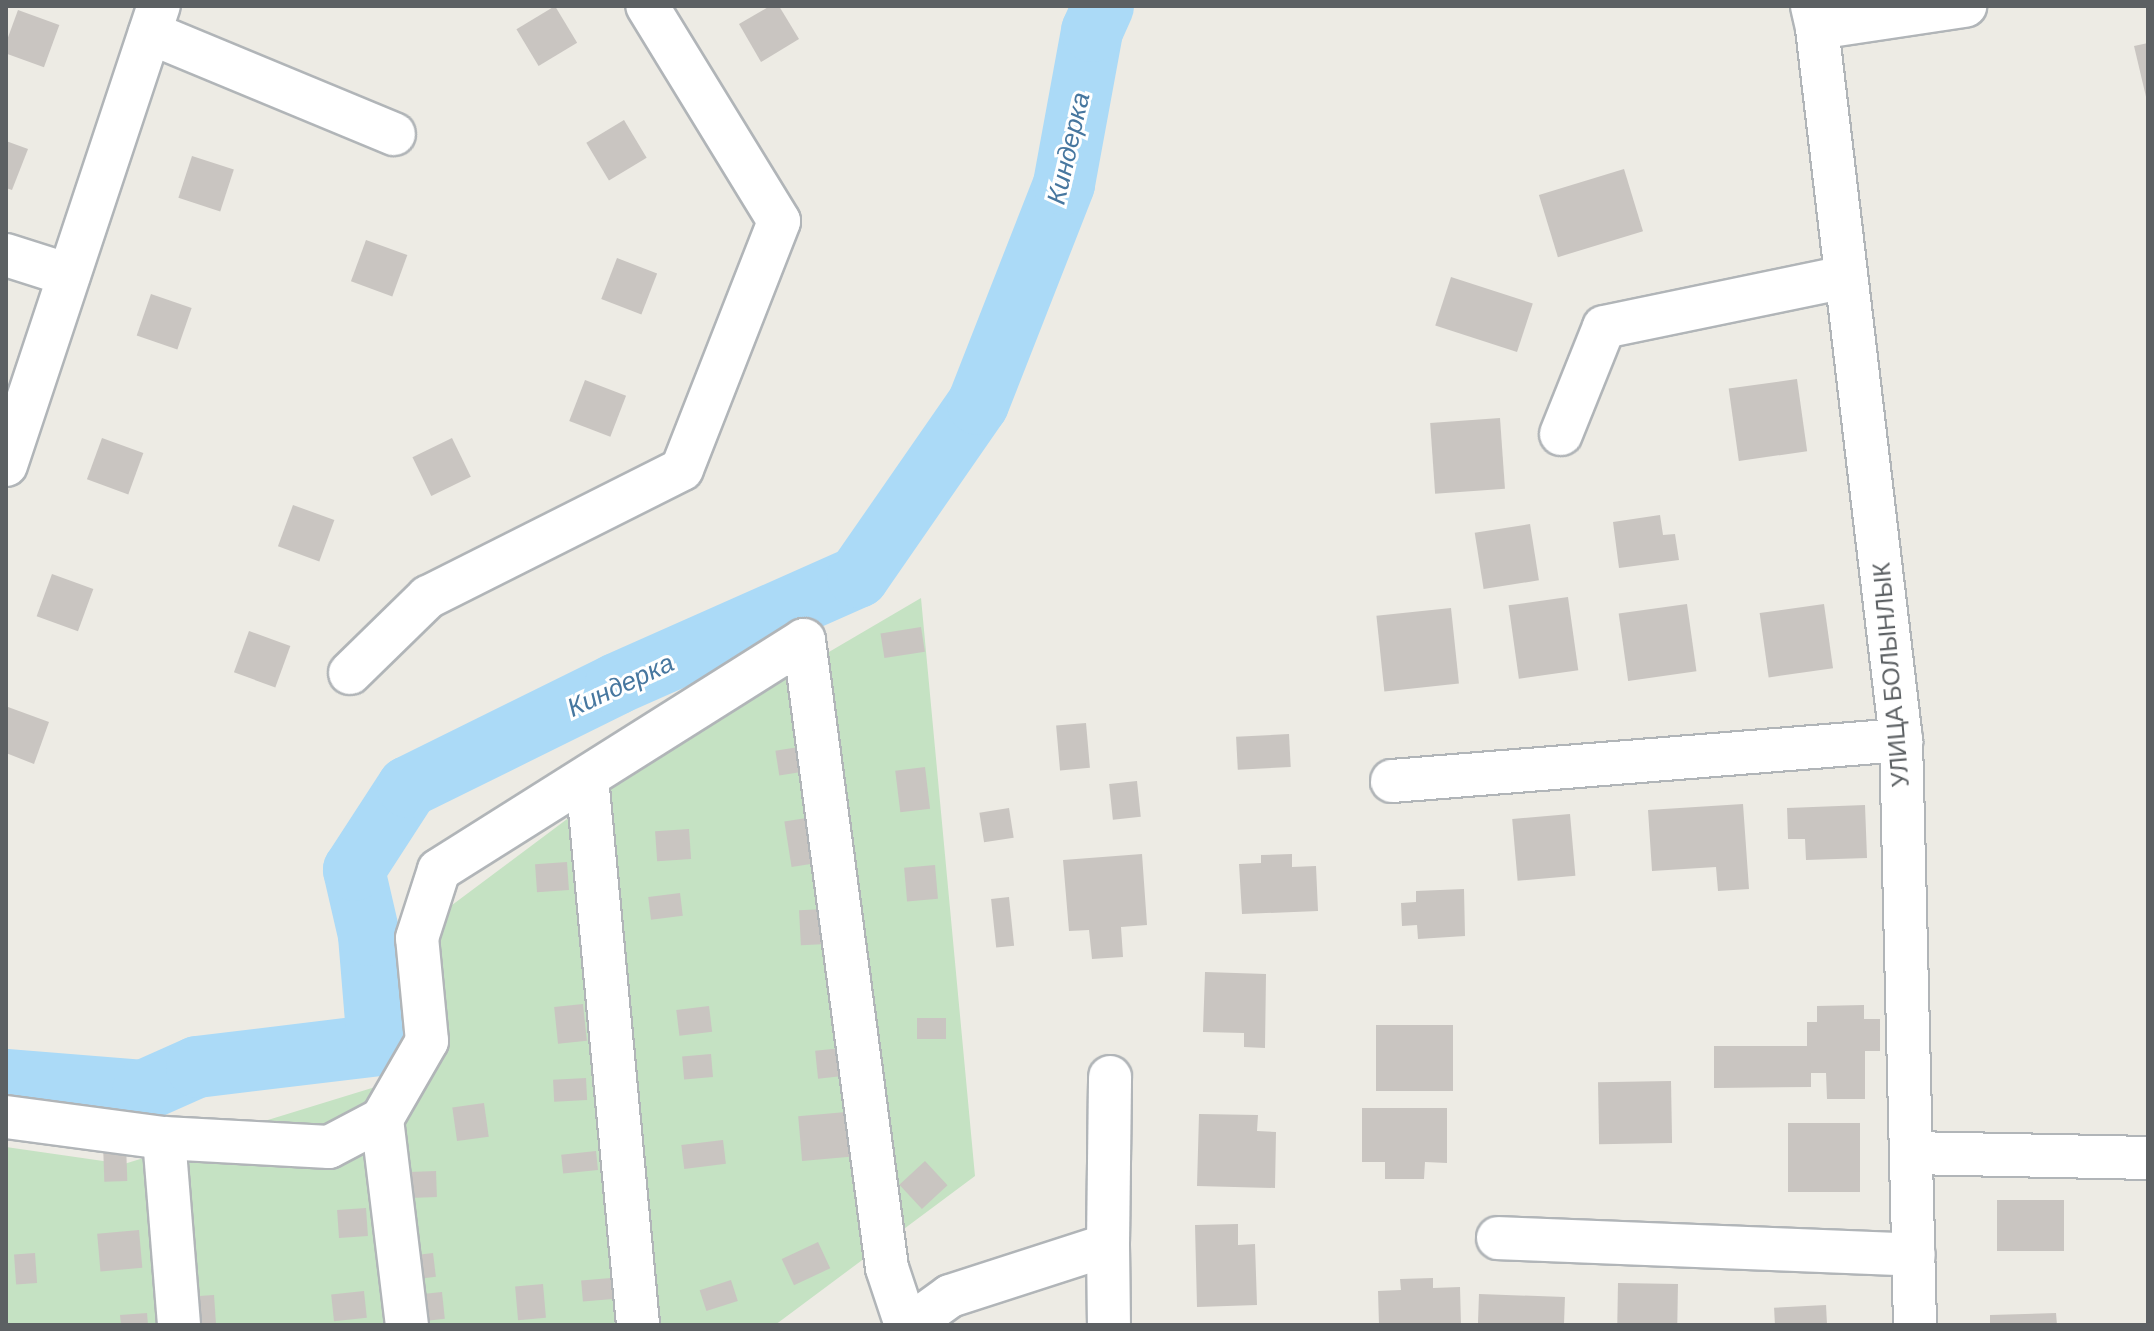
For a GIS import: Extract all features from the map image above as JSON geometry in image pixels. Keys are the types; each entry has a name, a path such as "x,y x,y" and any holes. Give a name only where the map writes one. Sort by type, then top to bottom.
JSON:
{"street":[{"path":"350,673 428,597 682,469 779,221 647,6"},
{"path":"1814,17 1965,6"},
{"name":"УЛИЦА БОЛЫНЛЫК","path":"1814,17 1901,740 1915,1325"},
{"path":"6,465 154,20 394,134"},
{"path":"6,255 69,275"},
{"path":"1561,434 1604,327 1846,277"},
{"path":"6,1117 164,1138 329,1147 382,1119 427,1041 417,938 439,870 804,640 887,1268 908,1325 950,1296 1108,1245"},
{"path":"1392,781 1901,740"},
{"path":"587,778 638,1325"},
{"path":"1109,1325 1110,1077"},
{"path":"382,1119 407,1325"},
{"path":"164,1138 179,1325"},
{"path":"1911,1153 2148,1158"},
{"path":"1498,1238 1914,1255"}],"green space":[{"path":"921,598 975,1176 775,1325 6,1325 6,1147 124,1164 437,1068 440,914 650,757"}],"building":[{"path":"555,6 577,43 539,66 516,29"},
{"path":"770,6 779,6 799,39 761,62 739,24"},
{"path":"18,10 59,25 44,67 6,54 6,43"},
{"path":"2148,43 2148,100 2147,101 2134,46"},
{"path":"624,120 647,158 609,180 586,143"},
{"path":"6,141 28,149 12,190 6,188"},
{"path":"192,156 234,170 220,211 178,198"},
{"path":"1624,169 1643,231 1558,257 1539,195"},
{"path":"366,240 407,255 392,296 351,281"},
{"path":"617,258 657,273 641,314 601,299"},
{"path":"1451,277 1533,304 1517,352 1435,326"},
{"path":"151,294 192,308 177,350 137,336"},
{"path":"1797,379 1807,451 1739,461 1729,389"},
{"path":"585,380 626,396 610,437 569,421"},
{"path":"1500,418 1505,489 1435,494 1430,423"},
{"path":"102,438 143,453 128,494 87,479"},
{"path":"452,438 471,477 431,496 412,457"},
{"path":"293,505 334,520 319,561 278,546"},
{"path":"1660,515 1663,535 1675,534 1679,560 1619,568 1613,522"},
{"path":"1530,524 1539,580 1484,589 1475,533"},
{"path":"52,574 93,589 78,631 37,616"},
{"path":"1568,597 1578,670 1519,679 1509,605"},
{"path":"1687,604 1696,671 1628,681 1619,614"},
{"path":"1824,604 1833,668 1769,677 1760,613"},
{"path":"1451,608 1459,684 1384,691 1376,616"},
{"path":"921,627 925,652 884,658 881,633"},
{"path":"249,631 290,646 275,687 234,672"},
{"path":"8,707 49,722 34,764 6,753"},
{"path":"1086,723 1090,768 1060,770 1056,726"},
{"path":"1289,734 1291,767 1238,770 1236,737"},
{"path":"805,746 809,771 779,775 775,751"},
{"path":"925,767 930,809 900,812 895,771"},
{"path":"1137,781 1141,817 1113,820 1109,784"},
{"path":"1743,804 1749,889 1718,891 1716,867 1652,871 1648,810"},
{"path":"1865,805 1867,858 1806,860 1805,839 1788,839 1787,808"},
{"path":"1009,808 1014,838 984,842 979,813"},
{"path":"1570,814 1575,876 1518,881 1512,819"},
{"path":"813,817 820,862 792,867 784,822"},
{"path":"689,829 691,859 657,861 655,831"},
{"path":"1142,854 1147,925 1121,927 1123,957 1092,959 1089,930 1069,931 1063,860"},
{"path":"1292,854 1292,867 1316,866 1318,911 1242,914 1239,864 1261,863 1261,855"},
{"path":"567,862 569,890 537,892 535,864"},
{"path":"935,865 938,899 907,902 904,868"},
{"path":"1464,889 1465,936 1418,939 1417,925 1402,926 1401,903 1416,902 1416,891"},
{"path":"680,893 683,916 651,920 648,897"},
{"path":"1009,897 1014,946 996,948 991,899"},
{"path":"825,909 827,944 801,945 799,910"},
{"path":"1205,972 1266,974 1265,1048 1244,1047 1244,1033 1203,1032"},
{"path":"583,1004 587,1041 558,1044 554,1007"},
{"path":"1864,1005 1864,1019 1880,1019 1880,1051 1865,1051 1865,1099 1827,1099 1826,1073 1811,1073 1811,1087 1714,1088 1714,1046 1807,1046 1807,1022 1817,1022 1817,1006"},
{"path":"709,1006 712,1032 679,1036 676,1010"},
{"path":"917,1018 946,1018 946,1039 917,1039"},
{"path":"1376,1025 1453,1025 1453,1091 1376,1091"},
{"path":"842,1048 845,1076 818,1079 815,1051"},
{"path":"711,1054 713,1077 684,1079 682,1057"},
{"path":"586,1078 587,1100 554,1102 553,1080"},
{"path":"1671,1081 1672,1143 1599,1144 1598,1082"},
{"path":"484,1103 489,1137 457,1141 452,1107"},
{"path":"1362,1108 1447,1108 1447,1163 1425,1162 1424,1179 1385,1179 1385,1162 1362,1162"},
{"path":"846,1112 850,1157 802,1161 798,1116"},
{"path":"1199,1114 1258,1115 1257,1131 1276,1132 1275,1188 1197,1186"},
{"path":"1788,1123 1860,1123 1860,1192 1788,1192"},
{"path":"723,1140 726,1164 684,1169 681,1145"},
{"path":"126,1143 127,1181 104,1182 103,1144"},
{"path":"596,1151 598,1170 563,1174 561,1155"},
{"path":"925,1161 948,1185 922,1209 899,1185"},
{"path":"436,1171 437,1197 404,1198 403,1172"},
{"path":"1997,1200 2064,1200 2064,1251 1997,1251"},
{"path":"366,1208 368,1236 339,1238 337,1210"},
{"path":"1238,1224 1238,1245 1255,1244 1257,1305 1197,1307 1195,1225"},
{"path":"139,1230 142,1268 100,1272 97,1234"},
{"path":"818,1242 830,1268 794,1285 782,1259"},
{"path":"35,1253 37,1283 16,1284 14,1254"},
{"path":"433,1253 436,1277 407,1280 404,1257"},
{"path":"611,1278 613,1299 583,1302 581,1281"},
{"path":"1433,1278 1433,1288 1460,1287 1461,1325 1379,1325 1378,1291 1401,1290 1400,1279"},
{"path":"731,1280 738,1301 706,1311 700,1290"},
{"path":"1618,1283 1678,1284 1677,1325 1617,1325"},
{"path":"543,1284 546,1318 518,1320 515,1286"},
{"path":"364,1291 367,1318 334,1321 331,1294"},
{"path":"442,1292 445,1319 416,1322 413,1295"},
{"path":"1479,1294 1565,1297 1564,1325 1478,1325"},
{"path":"214,1295 216,1325 190,1325 188,1297"},
{"path":"1826,1305 1827,1325 1775,1325 1774,1308"},
{"path":"147,1313 148,1325 121,1325 120,1315"},
{"path":"2056,1313 2057,1325 1990,1325 1990,1315"}],"waterway":[{"name":"Киндерка","path":"6,1080 143,1091 197,1067 378,1045 369,935 354,870 408,787 616,684 858,577 978,404 1064,184 1092,31 1103,6"}]}
